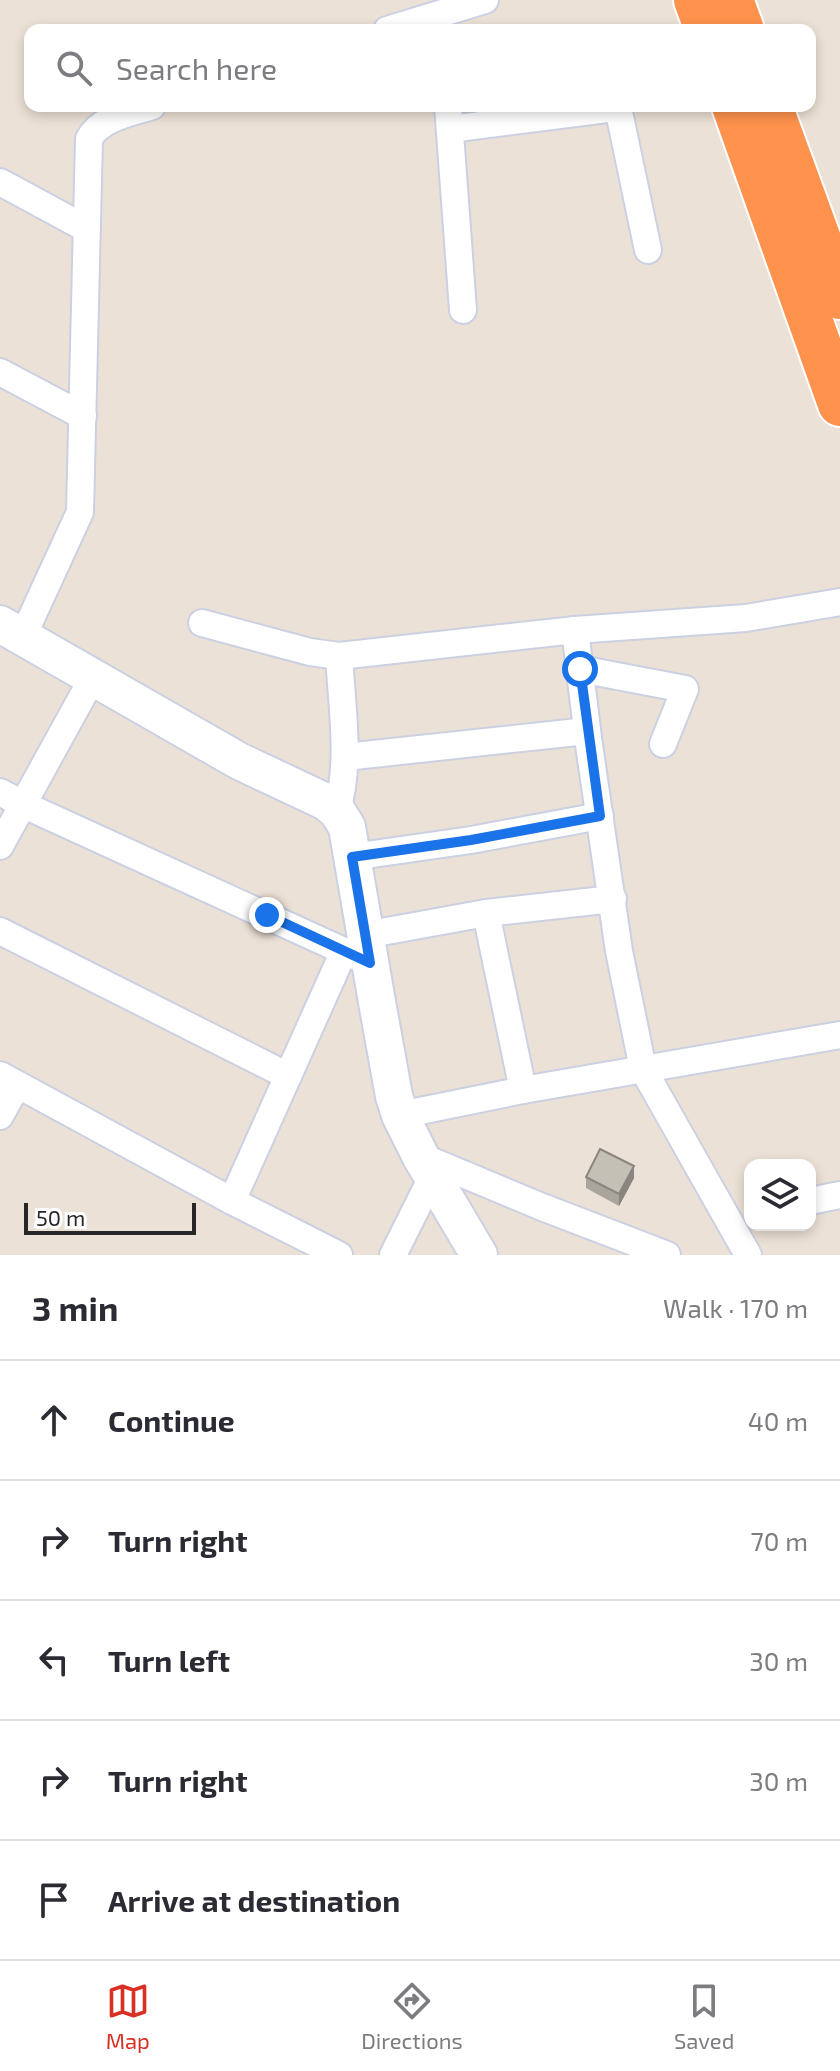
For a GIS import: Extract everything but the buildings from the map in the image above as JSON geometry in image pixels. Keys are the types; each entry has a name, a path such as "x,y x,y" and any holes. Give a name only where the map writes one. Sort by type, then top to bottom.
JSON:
{"highway":[{"path":"696,0 705,24"},
{"path":"731,0 740,24"},
{"path":"736,112 840,404"},
{"path":"772,112 840,297"}],"street":[{"path":"442,22 485,0"},
{"path":"135,112 103,123 90,136 88,148 80,512 12,630 92,679 239,761 326,802 337,811 347,827 360,950 400,1115 426,1166 479,1255"},
{"path":"463,310 449,118 549,112"},
{"path":"619,112 648,250"},
{"path":"0,182 87,229"},
{"path":"0,372 83,416"},
{"path":"202,623 310,652 339,656 575,630 746,618 840,602"},
{"path":"575,630 619,951 643,1069 739,1216 748,1255"},
{"path":"337,811 345,757 339,656"},
{"path":"580,669 685,689 663,744"},
{"path":"0,846 11,798 92,679"},
{"path":"345,757 587,731"},
{"path":"11,798 360,950 486,913 613,899"},
{"path":"352,857 471,840 600,816"},
{"path":"486,913 523,1090"},
{"path":"0,931 288,1076"},
{"path":"232,1201 288,1076 360,950"},
{"path":"400,1115 523,1090 840,1035"},
{"path":"0,1116 9,1080 232,1201 339,1255"},
{"path":"393,1255 426,1166"},
{"path":"426,1166 667,1255"},
{"path":"816,1200 840,1195"}],"route":[{"path":"267,915 370,963 352,857 471,840 600,816 580,669"}]}
